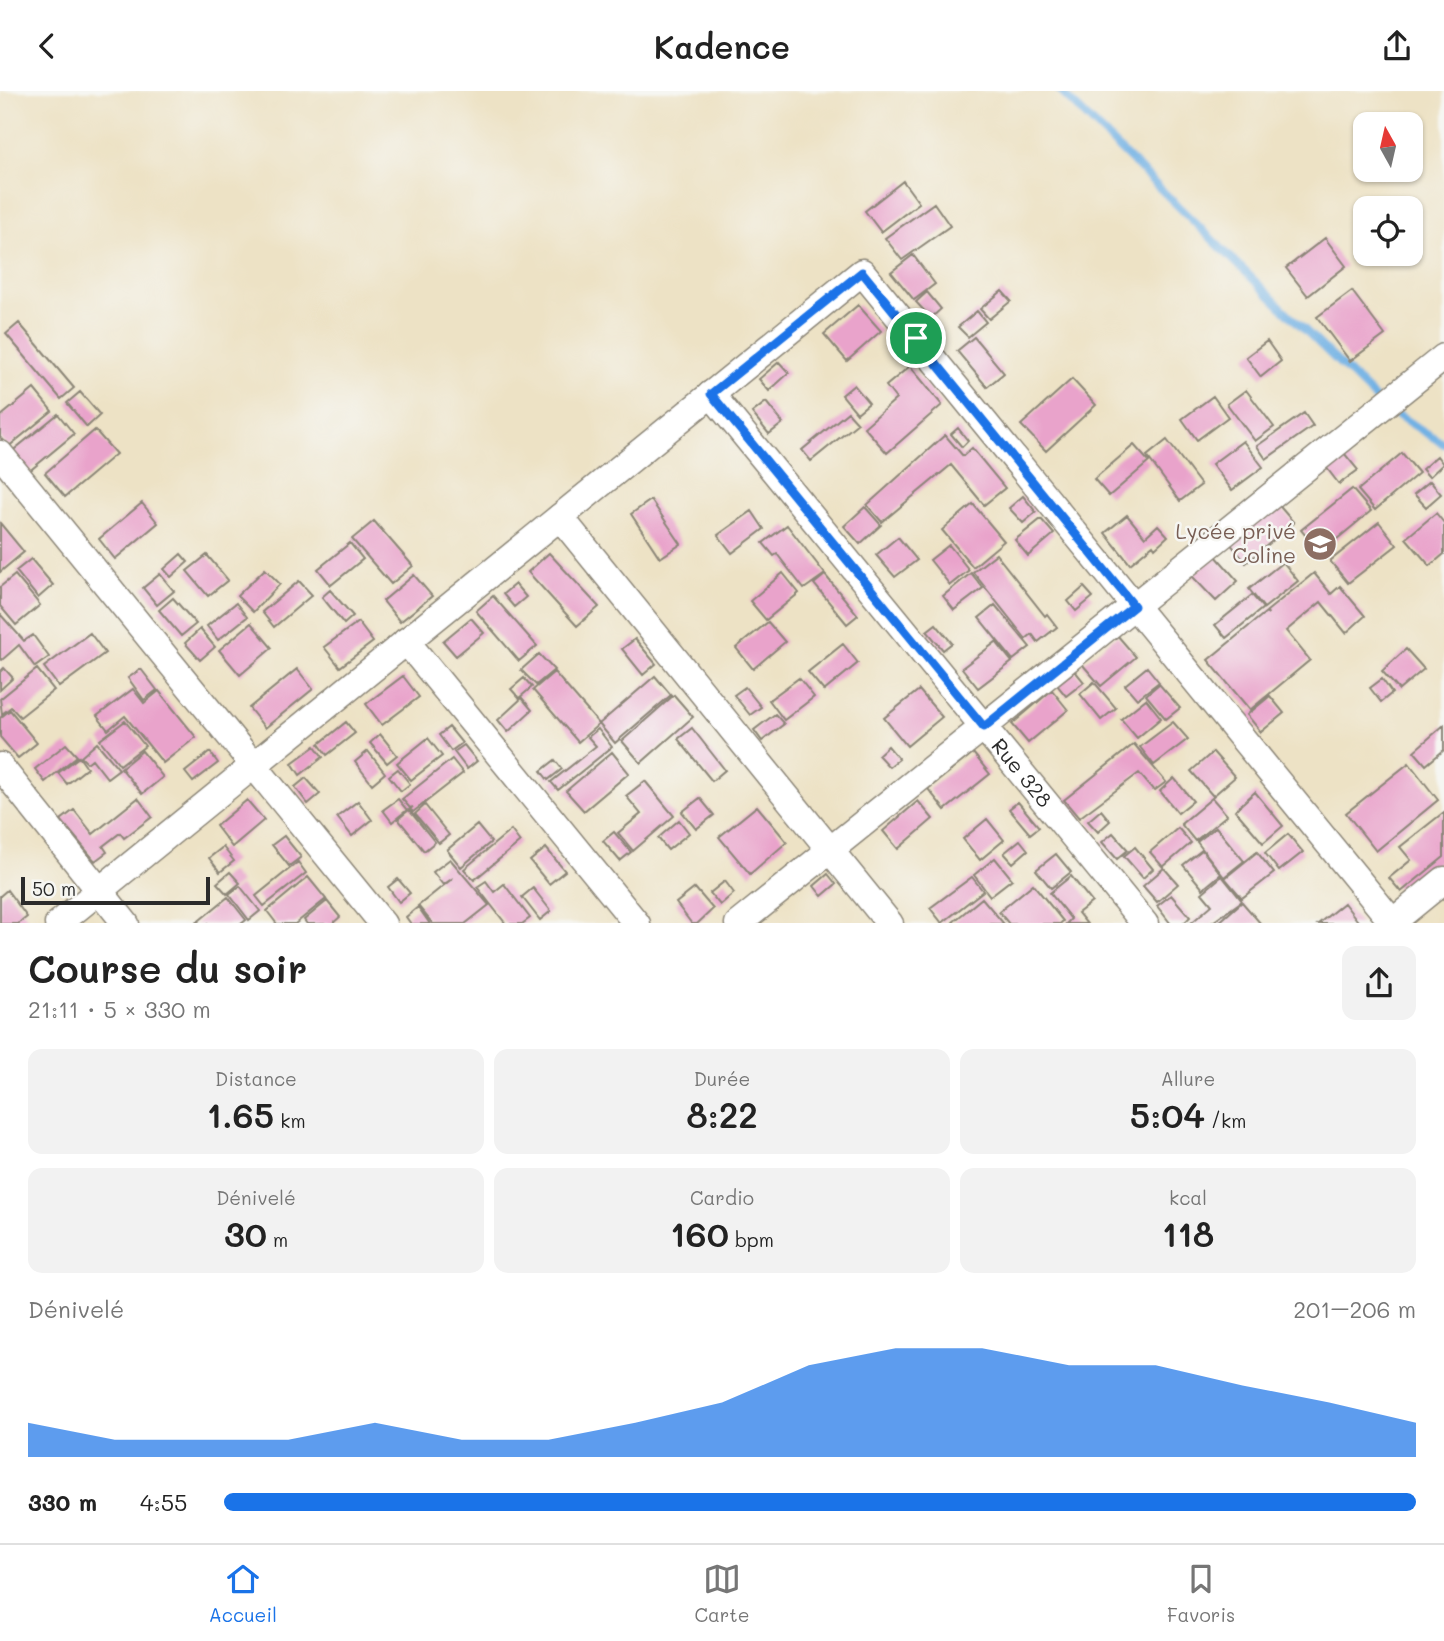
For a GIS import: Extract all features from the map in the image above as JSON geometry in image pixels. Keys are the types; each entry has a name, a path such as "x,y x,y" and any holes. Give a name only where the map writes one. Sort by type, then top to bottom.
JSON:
{"street":[{"path":"58,923 862,272 1392,923 1444,880"},
{"path":"738,923 1444,357"},
{"name":"Rue 328","path":"711,394 1145,923"},
{"path":"0,453 383,923"},
{"path":"559,517 890,923"},
{"path":"406,641 637,923"},
{"path":"0,766 126,923"}],"building":[{"path":"903,181 919,203 881,232 865,211"},
{"path":"934,203 950,226 902,260 885,238"},
{"path":"1325,238 1346,266 1308,296 1286,268"},
{"path":"913,255 935,284 914,300 891,272"},
{"path":"1002,291 1011,301 989,319 980,309"},
{"path":"1352,291 1385,335 1350,361 1317,317"},
{"path":"927,292 941,309 931,318 916,302"},
{"path":"858,305 881,331 847,361 824,334"},
{"path":"977,311 986,322 968,337 958,327"},
{"path":"19,323 74,388 61,399 6,334"},
{"path":"974,337 1004,373 987,387 957,351"},
{"path":"1267,341 1281,361 1261,377 1246,357"},
{"path":"779,362 789,373 769,391 759,379"},
{"path":"910,366 942,405 887,453 864,427 896,399 886,386"},
{"path":"1072,379 1096,405 1046,451 1021,425"},
{"path":"854,385 869,403 857,413 842,395"},
{"path":"34,389 52,411 8,447 0,437 0,417"},
{"path":"1246,390 1274,427 1255,441 1227,404"},
{"path":"80,392 100,415 87,427 67,403"},
{"path":"1213,396 1228,417 1197,440 1182,419"},
{"path":"766,402 783,423 769,434 752,413"},
{"path":"848,412 858,423 811,461 802,450"},
{"path":"1304,413 1313,426 1266,459 1257,446"},
{"path":"58,414 74,434 27,473 10,453"},
{"path":"958,428 968,441 962,447 951,434"},
{"path":"95,430 116,454 65,497 45,473"},
{"path":"945,435 963,456 972,448 1005,488 984,505 951,465 882,522 867,505"},
{"path":"1167,440 1201,485 1180,501 1147,456"},
{"path":"1243,441 1263,467 1232,490 1212,464"},
{"path":"1134,445 1149,462 1109,496 1094,479"},
{"path":"1344,453 1358,470 1339,484 1326,467"},
{"path":"1402,453 1419,473 1375,510 1358,490"},
{"path":"1437,456 1443,464 1429,477 1422,469"},
{"path":"1430,481 1441,494 1426,507 1414,494"},
{"path":"1352,489 1371,511 1320,553 1301,530"},
{"path":"1023,496 1036,512 1023,523 1009,508"},
{"path":"651,500 681,544 660,558 631,514"},
{"path":"1276,502 1294,523 1246,563 1229,542"},
{"path":"142,503 158,523 115,559 99,539"},
{"path":"973,504 1004,541 973,567 942,530"},
{"path":"865,507 881,525 860,544 844,526"},
{"path":"752,511 764,529 732,553 718,535"},
{"path":"1436,513 1444,523 1444,554 1430,566 1406,538"},
{"path":"1127,515 1145,537 1158,525 1168,536 1130,564 1105,533"},
{"path":"1041,519 1054,534 1028,556 1015,540"},
{"path":"374,521 413,566 391,584 352,539"},
{"path":"1379,522 1397,545 1348,583 1330,561"},
{"path":"0,523 24,552 0,572"},
{"path":"787,525 825,574 804,589 777,554 774,556 763,543"},
{"path":"898,537 917,560 895,577 876,555"},
{"path":"350,543 363,559 331,585 318,569"},
{"path":"949,545 969,570 950,585 930,560"},
{"path":"549,553 599,607 577,626 528,572"},
{"path":"181,554 188,562 171,577 164,569"},
{"path":"996,554 1045,616 1047,614 1057,627 1038,642 1032,634 1026,639 973,572"},
{"path":"207,555 228,580 208,596 187,571"},
{"path":"1215,555 1238,581 1216,601 1192,576"},
{"path":"31,559 53,585 38,598 16,571"},
{"path":"1283,562 1298,581 1264,608 1249,589"},
{"path":"265,569 280,584 253,612 237,596"},
{"path":"783,573 799,593 766,620 750,601"},
{"path":"971,573 983,588 954,610 943,596"},
{"path":"1314,573 1331,594 1340,586 1365,616 1346,633 1321,602 1286,631 1310,660 1250,710 1208,660 1266,612 1268,614 1267,611"},
{"path":"160,574 174,591 157,605 143,588"},
{"path":"15,575 40,605 16,625 0,606 0,587"},
{"path":"414,575 432,596 400,622 383,601"},
{"path":"825,575 858,615 847,624 814,584"},
{"path":"299,581 312,595 274,627 262,612"},
{"path":"515,584 526,597 514,607 503,594"},
{"path":"1084,587 1093,597 1076,611 1068,601"},
{"path":"330,590 353,616 344,624 322,597"},
{"path":"1252,595 1263,608 1226,638 1215,625"},
{"path":"493,596 537,646 519,661 476,611"},
{"path":"173,598 196,624 181,636 159,610"},
{"path":"236,603 247,617 218,640 207,626"},
{"path":"995,605 1030,647 1013,660 979,618"},
{"path":"0,614 24,641 33,635 49,657 35,667 19,645 2,660"},
{"path":"471,618 484,633 456,656 443,641"},
{"path":"358,622 373,642 340,667 324,647"},
{"path":"768,622 785,642 753,669 736,648"},
{"path":"251,623 272,648 240,675 219,650"},
{"path":"936,624 952,643 943,650 927,631"},
{"path":"200,629 215,647 200,660 185,643"},
{"path":"90,633 105,653 59,687 44,667"},
{"path":"1117,635 1136,657 1101,686 1082,664"},
{"path":"635,639 656,664 643,675 622,649"},
{"path":"996,642 1012,662 978,688 962,668"},
{"path":"843,644 858,663 824,691 808,672"},
{"path":"1406,649 1424,669 1399,690 1382,671"},
{"path":"539,654 554,670 536,685 521,670"},
{"path":"1147,667 1159,682 1137,699 1125,685"},
{"path":"4,668 13,678 0,690 0,672"},
{"path":"37,669 54,690 20,717 11,707 2,714 0,699"},
{"path":"141,669 157,690 144,700 128,678"},
{"path":"297,669 313,689 265,728 249,708"},
{"path":"1075,671 1084,682 1066,696 1057,685"},
{"path":"554,672 599,724 578,742 533,690"},
{"path":"403,676 419,697 382,725 366,704"},
{"path":"655,676 671,695 615,743 599,724"},
{"path":"524,678 532,687 519,698 511,689"},
{"path":"799,678 814,697 784,720 769,700"},
{"path":"1382,679 1392,693 1381,702 1370,688"},
{"path":"1094,682 1116,708 1101,720 1080,694"},
{"path":"1159,684 1180,708 1166,719 1146,695"},
{"path":"745,687 761,707 750,715 734,695"},
{"path":"133,689 144,703 159,691 196,737 163,763 125,716 108,730 97,716"},
{"path":"919,690 942,717 907,746 884,718"},
{"path":"1052,690 1068,710 1028,743 1012,724"},
{"path":"674,695 693,717 641,763 622,741"},
{"path":"1270,696 1284,713 1261,732 1247,715"},
{"path":"522,698 532,710 508,732 498,720"},
{"path":"1146,699 1161,718 1137,738 1121,719"},
{"path":"10,710 37,743 18,758 0,737 0,718"},
{"path":"775,714 784,724 762,741 754,730"},
{"path":"125,721 145,746 120,765 100,740"},
{"path":"346,722 355,733 327,755 319,744"},
{"path":"1173,722 1188,739 1154,765 1140,747"},
{"path":"1444,725 1444,750 1426,765 1414,751"},
{"path":"449,727 462,743 451,751 439,735"},
{"path":"692,728 725,770 712,781 678,739"},
{"path":"598,729 612,747 558,790 551,782 596,746 588,737"},
{"path":"380,734 397,755 387,763 370,743"},
{"path":"428,738 442,756 411,780 397,763"},
{"path":"97,743 119,769 107,778 92,759 87,763 81,757"},
{"path":"66,744 77,756 45,782 35,769"},
{"path":"1134,744 1166,782 1154,791 1139,773 1079,818 1064,800"},
{"path":"464,745 477,761 467,769 454,752"},
{"path":"315,746 323,757 300,775 292,763"},
{"path":"888,746 899,759 889,767 878,755"},
{"path":"142,751 163,777 142,794 121,768"},
{"path":"368,751 385,773 372,784 355,762"},
{"path":"210,752 218,763 193,782 185,772"},
{"path":"612,752 629,773 584,811 566,791"},
{"path":"1213,752 1235,777 1213,796 1191,771"},
{"path":"973,753 990,774 945,810 928,789"},
{"path":"79,757 87,768 67,784 58,773"},
{"path":"452,759 463,773 413,812 410,809 413,807 410,808 402,799"},
{"path":"555,760 562,769 548,780 541,771"},
{"path":"1409,763 1438,800 1376,851 1346,813"},
{"path":"398,769 410,784 401,791 389,776"},
{"path":"306,778 320,794 308,804 295,787"},
{"path":"1174,778 1193,801 1178,813 1160,791"},
{"path":"645,781 674,816 633,851 618,833 641,814 626,796"},
{"path":"1255,792 1283,826 1263,843 1235,810"},
{"path":"138,798 152,817 124,838 120,833 103,846 107,852 95,861 61,820 74,810 93,834"},
{"path":"700,798 714,815 696,829 682,812"},
{"path":"1212,798 1227,815 1195,841 1181,824"},
{"path":"398,799 407,810 392,822 383,810"},
{"path":"247,800 264,820 232,847 216,826"},
{"path":"358,801 372,820 352,836 337,817"},
{"path":"918,801 933,819 898,849 883,831"},
{"path":"1018,802 1039,827 1030,834 1009,809"},
{"path":"425,805 449,835 439,843 415,814"},
{"path":"757,806 787,842 750,874 719,837"},
{"path":"409,810 435,842 424,851 398,819"},
{"path":"1101,810 1110,821 1098,832 1088,821"},
{"path":"1444,812 1444,857 1401,892 1389,878 1411,860 1400,847"},
{"path":"987,819 1004,840 980,860 963,839"},
{"path":"679,820 689,833 668,850 658,838"},
{"path":"477,825 491,842 461,867 447,850"},
{"path":"1216,827 1244,861 1224,877 1197,842"},
{"path":"1178,828 1191,843 1163,867 1150,852"},
{"path":"511,830 520,842 474,880 464,869"},
{"path":"614,832 631,852 620,861 603,841"},
{"path":"1113,833 1128,850 1117,859 1102,842"},
{"path":"1288,834 1303,852 1279,871 1265,853"},
{"path":"284,836 301,857 289,866 272,845"},
{"path":"1020,840 1028,850 1013,863 1004,853"},
{"path":"223,847 234,861 220,872 209,858"},
{"path":"1135,847 1153,869 1143,878 1124,856"},
{"path":"546,848 565,871 549,884 530,861"},
{"path":"1202,850 1221,874 1203,889 1183,865"},
{"path":"1257,852 1274,873 1242,898 1225,878"},
{"path":"1056,854 1071,872 1051,888 1036,870"},
{"path":"995,858 1012,879 990,896 974,875"},
{"path":"450,859 489,905 466,923 432,923 418,906 453,878 443,885 433,872"},
{"path":"298,862 306,873 264,906 256,896"},
{"path":"1164,868 1178,884 1157,902 1143,886"},
{"path":"230,872 240,883 227,894 217,883"},
{"path":"828,874 836,884 822,896 814,886"},
{"path":"1071,876 1092,902 1078,913 1086,923 1067,923 1071,919 1050,893"},
{"path":"1222,876 1242,901 1211,923 1191,923 1212,905 1202,893"},
{"path":"308,877 326,899 296,923 276,923 267,911"},
{"path":"972,877 983,891 942,923 930,908"},
{"path":"398,879 410,893 399,902 388,887"},
{"path":"486,881 494,892 504,884 530,918 523,923 505,923 477,887"},
{"path":"725,881 734,893 720,905 710,893"},
{"path":"1033,884 1063,921 1008,923 999,912"},
{"path":"240,886 260,911 249,920 229,894"},
{"path":"533,888 551,911 540,920 522,897"},
{"path":"695,888 713,909 698,923 691,923 676,903"},
{"path":"7,890 27,917 19,923 0,923 0,896"},
{"path":"1171,895 1190,917 1184,923 1170,923 1157,906"},
{"path":"228,897 246,920 242,923 196,923"},
{"path":"982,898 1003,923 954,923"},
{"path":"327,901 340,917 333,923 306,923 304,920"},
{"path":"1242,902 1260,923 1218,923"},
{"path":"1344,903 1359,923 1319,923"},
{"path":"418,907 429,923 410,923 406,917"}],"waterway":[{"path":"1060,91 1383,406 1444,444"}],"place":[{"name":"Lycée privé Coline","path":"1320,544"}],"route":[{"path":"862,272 916,338 1134,606 984,727 711,394 862,272"}]}
